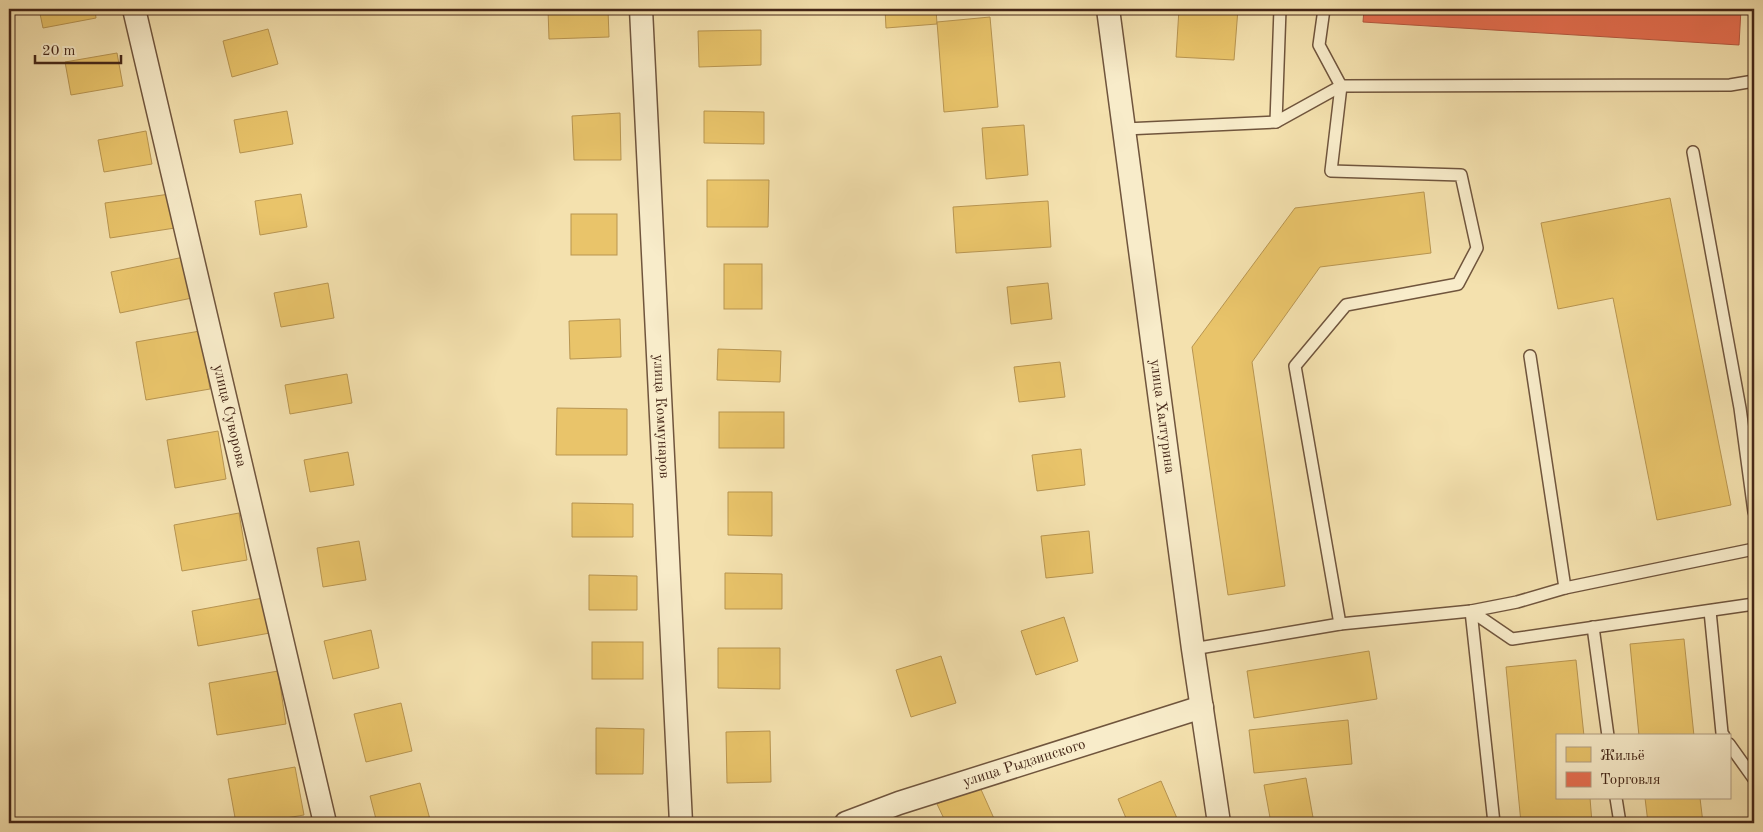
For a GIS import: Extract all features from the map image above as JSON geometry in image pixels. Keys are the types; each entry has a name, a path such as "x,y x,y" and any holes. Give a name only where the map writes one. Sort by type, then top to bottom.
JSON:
{"street":[{"name":"улица Суворова","path":"134,9 325,823"},
{"name":"улица Коммунаров","path":"641,9 681,823"},
{"name":"улица Халтурина","path":"1108,9 1193,649 1219,823"},
{"name":"улица Рыдзинского","path":"846,823 899,803 1202,707"}],"lane":[{"path":"1276,122 1280,9"},
{"path":"1324,9 1319,45 1341,86 1331,170 1461,175 1477,248 1458,284 1346,305 1295,366 1340,624"},
{"path":"1125,129 1276,122 1341,86 1730,85 1754,80"},
{"path":"1693,152 1740,408 1754,512"},
{"path":"1530,356 1565,588"},
{"path":"1193,649 1340,624 1471,611 1517,602 1565,588 1754,549"},
{"path":"1471,611 1512,639 1754,604"},
{"path":"1471,611 1494,823"},
{"path":"1710,611 1723,734"},
{"path":"1593,628 1608,734"},
{"path":"1730,745 1754,779"},
{"path":"1616,800 1620,823"}],"building: Жильё":[{"path":"39,9 95,9 96,18 43,28"},
{"path":"548,9 608,9 609,37 549,39"},
{"path":"885,9 936,9 937,24 886,28"},
{"path":"1179,9 1238,9 1234,60 1176,57"},
{"path":"990,17 998,107 944,112 937,22"},
{"path":"268,29 278,64 232,77 223,41"},
{"path":"761,30 761,65 699,67 698,31"},
{"path":"117,53 123,86 71,95 65,62"},
{"path":"287,111 293,144 240,153 234,120"},
{"path":"704,111 764,112 764,144 704,143"},
{"path":"620,113 621,160 574,160 572,116"},
{"path":"1024,125 1028,175 986,179 982,128"},
{"path":"146,131 152,164 104,172 98,140"},
{"path":"707,180 769,180 768,227 707,227"},
{"path":"1424,192 1431,253 1320,267 1252,362 1285,586 1228,595 1192,347 1295,208"},
{"path":"170,194 175,228 110,238 105,203"},
{"path":"301,194 307,227 260,235 255,201"},
{"path":"1670,198 1731,505 1657,520 1613,298 1558,309 1541,223"},
{"path":"1048,201 1051,247 956,253 953,207"},
{"path":"571,214 617,214 617,255 571,255"},
{"path":"184,257 192,298 120,313 111,272"},
{"path":"724,264 762,264 762,309 724,309"},
{"path":"328,283 334,318 281,327 274,293"},
{"path":"1048,283 1052,319 1011,324 1007,287"},
{"path":"620,319 621,357 570,359 569,321"},
{"path":"200,331 210,389 146,400 136,342"},
{"path":"718,349 781,351 780,382 717,380"},
{"path":"1060,362 1065,397 1019,402 1014,367"},
{"path":"347,374 352,403 290,414 285,385"},
{"path":"557,408 627,409 627,455 556,455"},
{"path":"719,412 784,412 784,448 719,448"},
{"path":"218,431 226,479 175,488 167,440"},
{"path":"1081,449 1085,485 1037,491 1032,455"},
{"path":"348,452 354,485 310,492 304,460"},
{"path":"728,492 772,492 772,536 728,535"},
{"path":"572,503 633,504 633,537 572,537"},
{"path":"239,513 247,560 182,571 174,525"},
{"path":"1089,531 1093,573 1046,578 1041,536"},
{"path":"359,541 366,580 323,587 317,548"},
{"path":"725,573 782,574 782,609 725,609"},
{"path":"589,575 637,576 637,610 589,610"},
{"path":"263,598 270,633 198,646 192,611"},
{"path":"1064,617 1078,661 1036,675 1021,631"},
{"path":"371,630 379,668 333,679 324,641"},
{"path":"1684,639 1694,734 1639,734 1630,644"},
{"path":"592,642 643,642 643,679 592,679"},
{"path":"718,648 780,648 780,689 718,688"},
{"path":"1369,651 1377,699 1254,718 1247,671"},
{"path":"941,656 956,703 911,717 896,670"},
{"path":"1576,660 1584,734 1556,734 1556,800 1590,800 1592,823 1521,823 1506,667"},
{"path":"278,671 286,724 217,735 209,683"},
{"path":"401,703 412,751 366,762 354,714"},
{"path":"1348,720 1352,764 1254,773 1249,730"},
{"path":"596,728 644,729 643,774 596,774"},
{"path":"770,731 771,782 727,783 726,732"},
{"path":"295,767 304,815 256,823 236,823 228,779"},
{"path":"1306,778 1314,823 1271,823 1264,785"},
{"path":"1161,781 1179,823 1128,823 1118,799"},
{"path":"420,783 431,823 377,823 370,796"},
{"path":"979,785 996,823 946,823 937,804"},
{"path":"1645,800 1700,800 1703,823 1648,823"}],"building: Торговля":[{"path":"1364,9 1741,9 1739,45 1363,22"}]}
